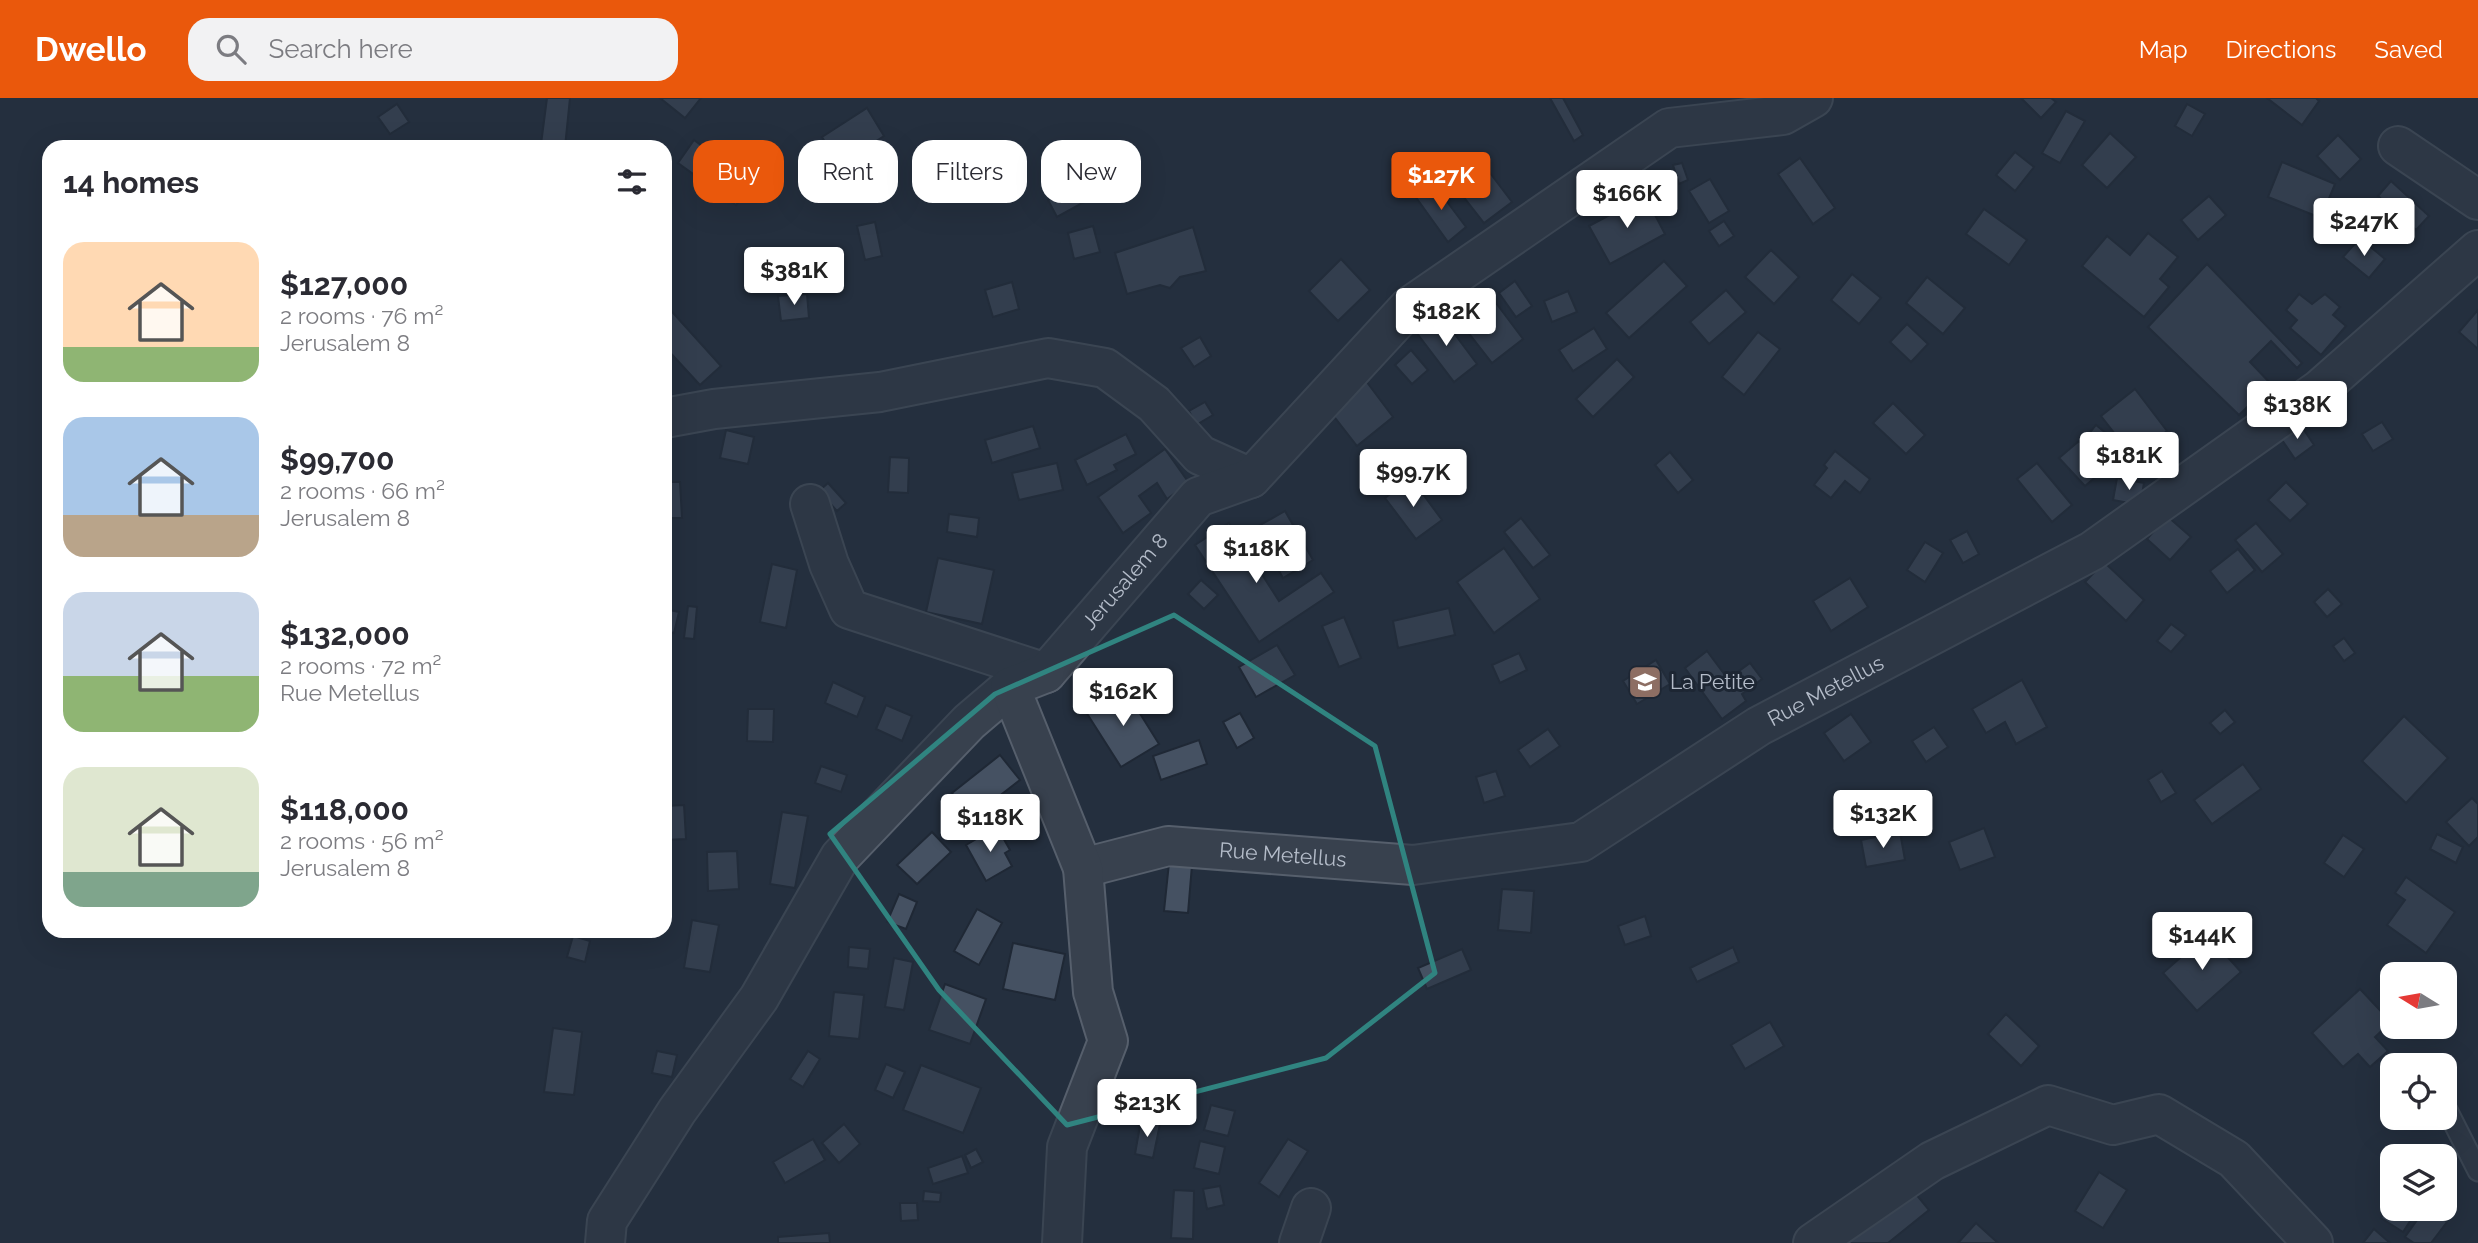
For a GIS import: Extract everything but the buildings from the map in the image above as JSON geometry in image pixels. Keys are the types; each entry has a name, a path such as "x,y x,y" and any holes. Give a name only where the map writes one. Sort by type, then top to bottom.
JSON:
{"street":[{"name":"Jerusalem 8","path":"605,1243 607,1221 677,1111 759,998 840,857 969,722 1010,687 1046,673 1198,497 1251,478 1409,307 1670,128 1718,110 1783,115 1813,98"},
{"path":"2398,146 2478,200"},
{"name":"Rue Metellus","path":"1083,868 1168,846 1413,865 1581,842 1759,726 2092,551 2320,389 2478,250"},
{"path":"672,417 714,409 880,392 1048,358 1105,368 1154,404 1200,455 1251,478"},
{"path":"810,504 829,564 849,609 1046,673"},
{"path":"1010,687 1083,868 1093,992 1108,1041 1067,1147 1062,1243"},
{"path":"1813,1243 1932,1161 2048,1105 2113,1125 2159,1114 2234,1159 2313,1243"},
{"path":"1299,1243 1311,1208"}],"lane":[{"path":"2457,1130 2478,1171"}],"highlighted area":[{"path":"1174,615 1375,746 1435,973 1326,1058 1067,1125 939,990 830,834 995,694"}],"place":[{"name":"La Petite","path":"1645,682"}]}
